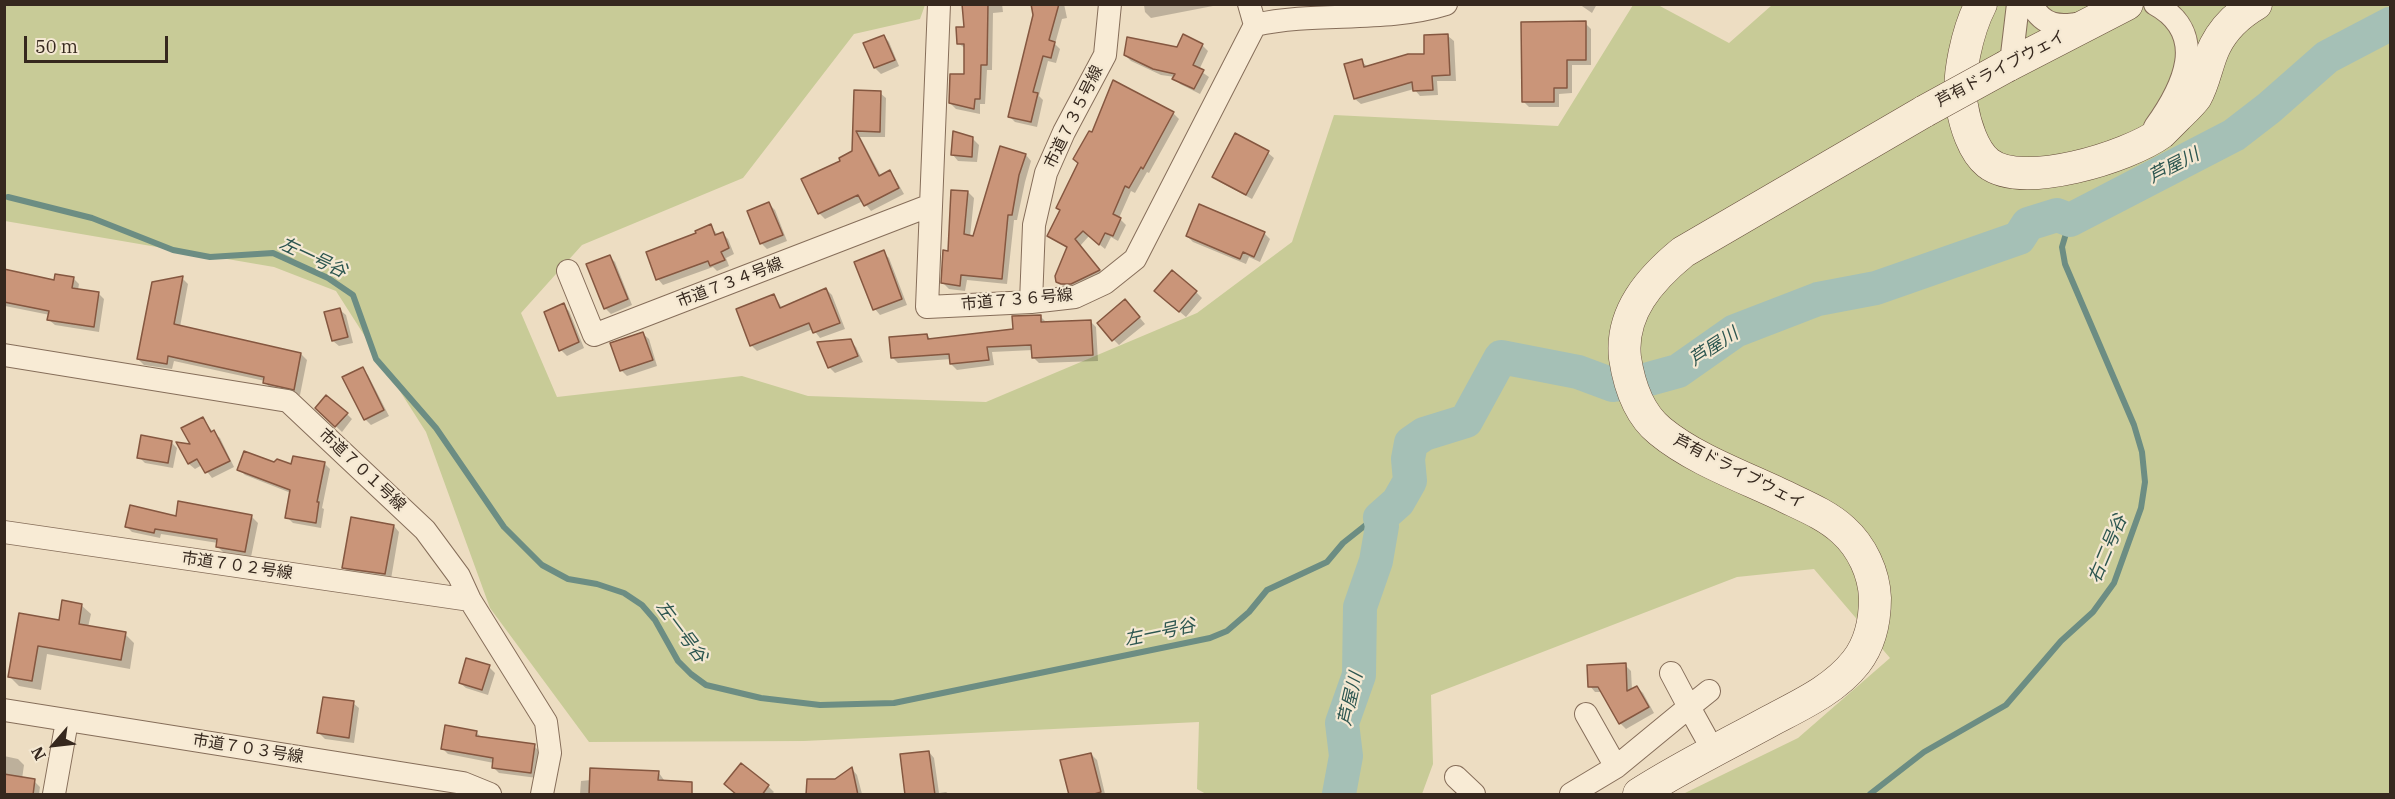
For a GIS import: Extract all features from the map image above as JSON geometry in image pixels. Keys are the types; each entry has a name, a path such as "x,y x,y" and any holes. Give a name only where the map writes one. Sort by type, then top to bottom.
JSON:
{"street":[{"name":"市道７３６号線","path":"939,4 927,307 1032,302 1075,297 1105,283 1135,259 1252,15"},
{"name":"市道７３５号線","path":"1032,302 1034,225 1046,173 1064,132 1105,56 1110,4"},
{"path":"1252,15 1274,20 1446,4"},
{"path":"1981,4 1972,21 1966,46 1960,98 1964,118 1973,142 1987,162 2006,173 2036,173 2097,162 2160,133 2196,97 2215,46 2228,25 2256,4"},
{"path":"2009,64 2018,4"},
{"path":"2031,4 2039,17 2054,25 2091,22"},
{"name":"芦有ドライブウェイ","path":"1652,789 1713,752 1810,700 1848,672 1857,660 1872,628 1874,585 1866,561 1843,530 1810,508 1677,443 1658,430 1634,395 1625,355 1628,322 1639,297 1649,284 1683,252 2009,64 2127,4"},
{"path":"2143,142 2177,90 2188,56 2186,39 2179,23 2168,11 2156,4"},
{"name":"市道７３４号線","path":"568,271 594,335 931,205"},
{"name":"市道７０１号線","path":"4,355 288,401 425,530 459,576 470,600 546,722 550,753 542,795"},
{"name":"市道７０２号線","path":"4,532 470,600"},
{"path":"1671,673 1713,752"},
{"path":"1571,795 1616,767 1709,691"},
{"name":"市道７０３号線","path":"4,711 463,783 490,795"},
{"path":"1586,714 1616,767"},
{"path":"54,795 67,721"},
{"path":"1456,777 1474,795"}],"green space":[{"path":"4,5 925,5 920,19 854,34 743,178 582,245 521,313 557,397 742,376 808,396 986,402 1197,313 1292,242 1334,115 1558,126 1633,5 1658,5 1729,43 1772,5 2390,5 2390,794 1683,794 1798,738 1890,658 1814,569 1737,577 1431,695 1433,764 1422,794 1206,794 1197,789 1199,722 804,741 589,742 490,608 426,432 336,291 274,267 5,221"}],"building":[{"path":"962,4 988,4 987,65 981,65 980,99 975,99 974,109 949,103 950,74 964,74 964,44 957,44 956,27 964,27"},
{"path":"1031,4 1059,4 1049,40 1055,42 1051,58 1043,56 1033,92 1038,93 1031,122 1008,117 1033,15"},
{"path":"1586,21 1586,60 1567,60 1567,88 1554,88 1554,102 1522,102 1521,22"},
{"path":"1183,34 1203,44 1193,65 1204,70 1194,89 1172,79 1175,74 1153,69 1124,55 1127,37 1177,47"},
{"path":"1448,34 1450,75 1432,76 1433,90 1413,91 1412,82 1354,99 1344,64 1362,59 1364,67 1408,54 1424,54 1424,35"},
{"path":"884,35 895,60 874,68 863,43"},
{"path":"1113,80 1174,112 1143,169 1141,167 1129,188 1125,186 1113,214 1121,218 1113,236 1105,233 1099,245 1083,231 1075,239 1100,270 1071,284 1061,284 1056,282 1055,276 1067,247 1047,236 1060,210 1056,208 1078,163 1073,159 1089,131 1092,132"},
{"path":"854,90 881,91 880,132 856,131 879,176 890,170 899,188 864,206 858,195 818,214 801,179 840,161 839,158 852,151"},
{"path":"953,131 973,137 972,157 951,155"},
{"path":"1235,133 1269,151 1246,195 1212,177"},
{"path":"1000,146 1026,154 1019,175 1012,215 1008,215 1002,279 961,275 960,286 941,283 943,250 948,251 951,190 968,191 964,234 973,236"},
{"path":"769,202 783,235 760,244 747,211"},
{"path":"1199,204 1265,232 1254,257 1243,252 1240,259 1186,236"},
{"path":"711,224 715,235 723,232 729,248 721,252 725,260 710,266 708,261 656,280 646,252 696,233 695,231"},
{"path":"884,250 902,299 873,310 854,262"},
{"path":"610,255 628,299 604,309 586,264"},
{"path":"4,269 54,280 55,274 74,277 72,288 99,292 94,327 47,320 49,311 4,302"},
{"path":"1172,270 1197,291 1179,312 1154,291"},
{"path":"183,276 174,324 301,353 294,390 263,383 264,377 168,356 167,364 137,359 152,282"},
{"path":"826,288 840,323 813,333 809,323 750,346 736,309 774,294 780,308"},
{"path":"1125,299 1140,317 1112,341 1097,323"},
{"path":"564,303 579,342 559,351 544,312"},
{"path":"340,308 348,337 332,341 324,312"},
{"path":"1041,315 1041,322 1091,320 1093,355 1032,358 1031,345 987,347 989,360 950,364 949,354 891,358 889,337 927,334 928,339 1013,329 1012,316"},
{"path":"643,332 653,360 620,371 610,343"},
{"path":"851,339 858,356 828,368 817,342"},
{"path":"363,367 384,410 364,420 342,377"},
{"path":"326,395 348,413 335,427 315,408"},
{"path":"203,417 211,432 214,430 230,461 205,473 197,459 188,464 176,442 190,444 181,428"},
{"path":"141,435 172,441 168,463 137,458"},
{"path":"244,451 274,462 277,459 291,464 293,456 325,462 317,502 319,502 316,523 285,518 290,490 237,470"},
{"path":"178,501 252,515 245,552 216,547 217,539 155,529 154,533 125,527 130,505 176,516"},
{"path":"351,517 394,525 385,574 342,568"},
{"path":"62,600 82,604 79,624 126,632 121,660 38,646 32,681 8,677 19,613 59,620"},
{"path":"466,658 490,665 482,690 459,683"},
{"path":"1626,663 1627,691 1637,686 1649,707 1619,724 1598,687 1588,687 1587,665"},
{"path":"323,697 354,701 349,738 317,733"},
{"path":"445,725 477,731 476,736 535,744 531,773 492,768 493,758 441,749"},
{"path":"929,751 935,795 905,795 900,754"},
{"path":"1091,753 1101,792 1091,795 1069,795 1060,760"},
{"path":"741,763 769,785 762,795 737,795 724,784"},
{"path":"852,767 858,795 806,795 807,779 835,779"},
{"path":"590,768 659,771 658,780 692,782 692,795 589,795"},
{"path":"4,774 35,779 33,795 4,795"}],"waterway":[{"name":"芦屋川","path":"1339,794 1346,756 1342,723 1359,675 1360,607 1376,561 1382,526 1380,518 1398,502 1410,481 1408,459 1411,443 1424,434 1466,421 1501,357 1578,372 1613,385 1678,371 1735,331 1818,299 1876,288 2019,238 2028,224 2057,215 2070,220 2234,135 2269,108 2327,57 2390,24"},
{"name":"左一号谷","path":"8,197 92,218 173,250 210,257 273,253 328,278 353,295 376,359 436,428 504,527 542,565 568,579 597,584 624,593 642,605 655,620 678,661 691,674 706,685 761,698 820,705 894,703 1210,638 1227,631 1249,612 1267,590 1327,562 1343,543 1372,520 1380,518"},
{"name":"右二号谷","path":"1870,794 1924,752 2006,705 2061,641 2093,612 2114,583 2141,508 2145,482 2142,452 2134,425 2065,264 2062,247 2070,220"}]}
